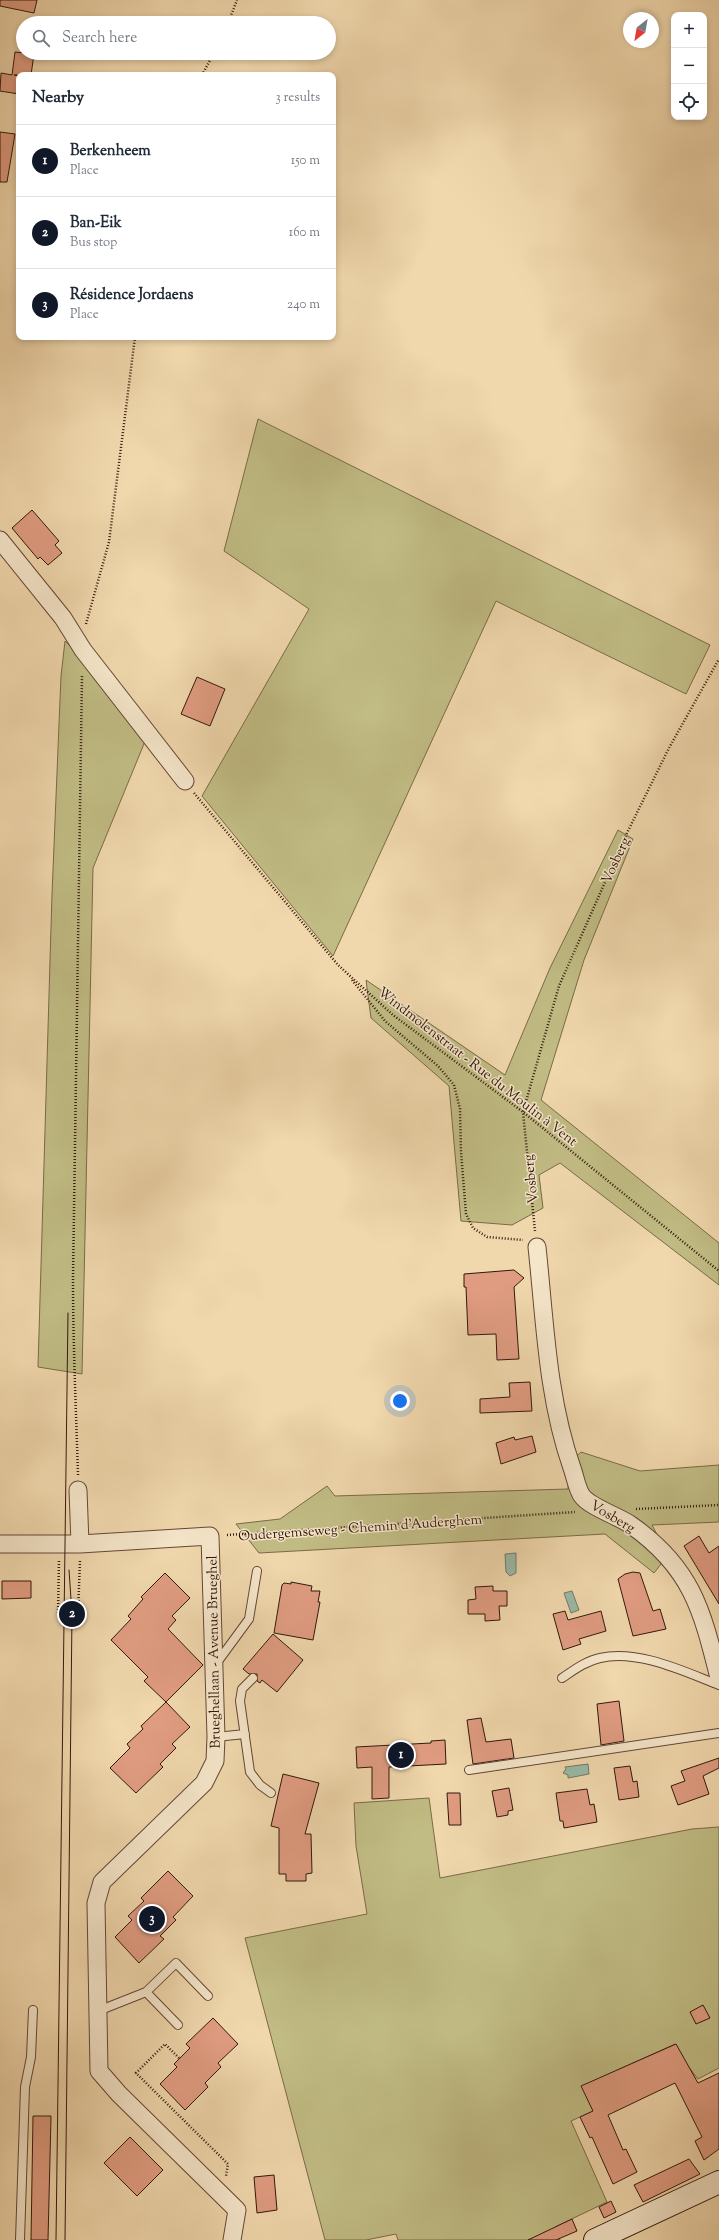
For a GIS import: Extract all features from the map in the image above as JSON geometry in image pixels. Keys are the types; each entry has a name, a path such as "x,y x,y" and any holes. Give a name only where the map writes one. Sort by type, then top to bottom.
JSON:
{"main road":[{"path":"595,2240 719,2182"}],"street":[{"path":"0,540 63,618 83,650 185,781"},
{"name":"Vosberg","path":"537,1243 551,1384 561,1436 582,1497 630,1524 659,1546 679,1571 693,1593 706,1623 719,1678"},
{"path":"78,1490 80,1544"},
{"path":"0,1544 80,1544 210,1536"},
{"name":"Brueghellaan - Avenue Brueghel","path":"210,1536 216,1737 215,1761 204,1783 102,1882 96,1903 98,2071 119,2094 237,2210 232,2240"}],"lane":[{"path":"214,1666 249,1619 257,1571"},
{"path":"562,1678 584,1664 601,1658 628,1657 662,1663 719,1685"},
{"path":"253,1678 242,1689 240,1700 250,1772 260,1785 271,1793"},
{"path":"469,1770 719,1733"},
{"path":"216,1737 245,1734"},
{"path":"97,2011 146,1992 176,1963 208,1996"},
{"path":"146,1992 178,2025"},
{"path":"20,2240 25,2087 32,2057 33,2010"}],"path":[{"path":"231,16 237,0"},
{"path":"204,72 210,60"},
{"path":"78,1490 76,1383 73,1357 73,1278 83,650 84,631 109,542 135,340"},
{"name":"Vosberg","path":"537,1243 523,1112 559,986 626,835 670,748 719,658"},
{"name":"Windmolenstraat - Rue du Moulin à Vent","path":"185,781 321,947 347,974 393,1015 523,1112 719,1271"},
{"path":"347,974 385,1021 438,1066 454,1085 460,1109 461,1152 466,1214 473,1228 487,1236 537,1243"},
{"path":"634,1509 719,1505"},
{"name":"Oudergemseweg - Chemin d'Auderghem","path":"210,1536 603,1510"},
{"path":"58,1544 58,1613"},
{"path":"78,1613 80,1544"},
{"path":"179,2058 165,2044 136,2073 228,2164 223,2197"}],"shaded area":[{"path":"258,419 710,645 686,694 496,601 333,956 202,796 309,609 224,551"},
{"path":"65,641 85,660 146,739 93,868 82,1374 38,1367 52,894 61,676"},
{"path":"618,830 633,839 584,960 541,1100 719,1243 719,1285 560,1163 539,1175 543,1208 512,1225 461,1221 449,1086 371,1018 366,980 505,1075 550,968"},
{"path":"581,1452 640,1471 719,1465 719,1522 652,1525 668,1555 654,1573 605,1534 259,1553 236,1524 280,1519 327,1486 335,1496 568,1489 569,1463"},
{"path":"516,1553 516,1573 510,1576 506,1572 505,1554"},
{"path":"572,1591 579,1610 571,1613 564,1593"},
{"path":"588,1764 589,1774 568,1778 568,1775 563,1773 566,1769 565,1767"},
{"path":"429,1798 440,1878 692,1829 719,1827 719,2068 698,2079 684,2061 675,2044 582,2086 593,2111 571,2121 607,2202 555,2227 560,2240 398,2240 396,2234 366,2240 325,2240 245,1938 367,1914 356,1846 354,1803"}],"building":[{"path":"0,0 37,0 34,13 0,6"},
{"path":"15,52 16,60 33,60 31,72 16,72 16,75 14,75 16,75 16,94 0,91 1,73 12,75"},
{"path":"0,132 15,134 7,182 0,182"},
{"path":"32,510 59,541 55,545 62,553 48,565 40,557 38,559 12,528"},
{"path":"197,677 225,689 210,726 181,714"},
{"path":"514,1270 524,1278 514,1287 519,1359 497,1360 496,1334 468,1335 464,1274"},
{"path":"530,1382 532,1411 480,1413 480,1399 510,1397 509,1383"},
{"path":"532,1436 536,1452 501,1464 496,1443 514,1437 515,1440"},
{"path":"699,1536 709,1553 719,1546 719,1604 684,1546"},
{"path":"633,1572 640,1573 653,1611 660,1609 666,1629 633,1636 618,1579 625,1574"},
{"path":"165,1573 190,1598 172,1616 176,1620 168,1629 203,1665 166,1702 144,1681 148,1677 111,1640 131,1619 128,1616 143,1599 141,1597"},
{"path":"2,1581 31,1581 31,1598 2,1599"},
{"path":"291,1582 312,1586 311,1591 320,1591 318,1602 320,1602 313,1640 274,1633 282,1585 284,1583 291,1584"},
{"path":"493,1586 493,1591 507,1591 507,1606 499,1606 500,1620 485,1621 485,1614 468,1614 468,1600 476,1599 475,1587"},
{"path":"565,1611 568,1620 601,1611 606,1631 579,1639 581,1644 563,1650 553,1614"},
{"path":"273,1634 303,1660 277,1692 262,1680 260,1683 257,1681 257,1674 249,1674 243,1669"},
{"path":"619,1701 624,1741 601,1745 597,1704"},
{"path":"166,1702 190,1727 172,1744 176,1748 160,1764 163,1767 136,1793 110,1768 130,1748 127,1744 143,1729 141,1726"},
{"path":"481,1718 486,1742 511,1739 514,1758 473,1764 467,1720"},
{"path":"445,1740 446,1764 389,1767 389,1798 372,1799 372,1767 357,1768 356,1747 431,1743 431,1741"},
{"path":"719,1758 719,1768 703,1776 709,1794 678,1805 671,1786 685,1781 681,1771"},
{"path":"630,1766 633,1782 637,1781 639,1797 619,1800 614,1768"},
{"path":"283,1774 319,1783 305,1834 311,1834 312,1873 306,1874 306,1881 286,1881 286,1874 279,1874 279,1828 271,1826"},
{"path":"509,1788 513,1810 508,1811 508,1815 497,1817 492,1791"},
{"path":"587,1789 590,1805 594,1804 597,1822 564,1828 563,1821 560,1821 556,1793"},
{"path":"447,1793 460,1793 461,1825 449,1825"},
{"path":"168,1871 193,1896 173,1917 176,1920 160,1936 164,1939 139,1963 115,1937 132,1920 128,1916 144,1901 141,1898"},
{"path":"703,2005 710,2018 696,2024 690,2012"},
{"path":"213,2018 238,2044 218,2063 221,2067 205,2083 208,2087 185,2110 160,2084 177,2067 174,2064 190,2048 186,2044"},
{"path":"676,2044 698,2083 719,2073 719,2149 704,2160 695,2141 702,2137 675,2083 608,2115 623,2150 626,2149 637,2172 613,2184 592,2137 590,2138 580,2117 593,2111 581,2086"},
{"path":"33,2116 51,2116 48,2240 31,2240"},
{"path":"130,2137 163,2170 137,2196 104,2163"},
{"path":"689,2159 700,2174 643,2202 634,2185"},
{"path":"274,2175 277,2210 257,2213 254,2177"},
{"path":"611,2201 616,2212 604,2218 599,2207"},
{"path":"572,2219 577,2231 556,2240 528,2240"}],"tram line":[{"path":"56,2240 68,1313"},
{"path":"65,2240 72,1614 69,1570"}],"place":[{"name":"Ban-Eik","path":"72,1614"},
{"name":"Berkenheem","path":"401,1755"},
{"name":"Résidence Jordaens","path":"152,1919"}]}
